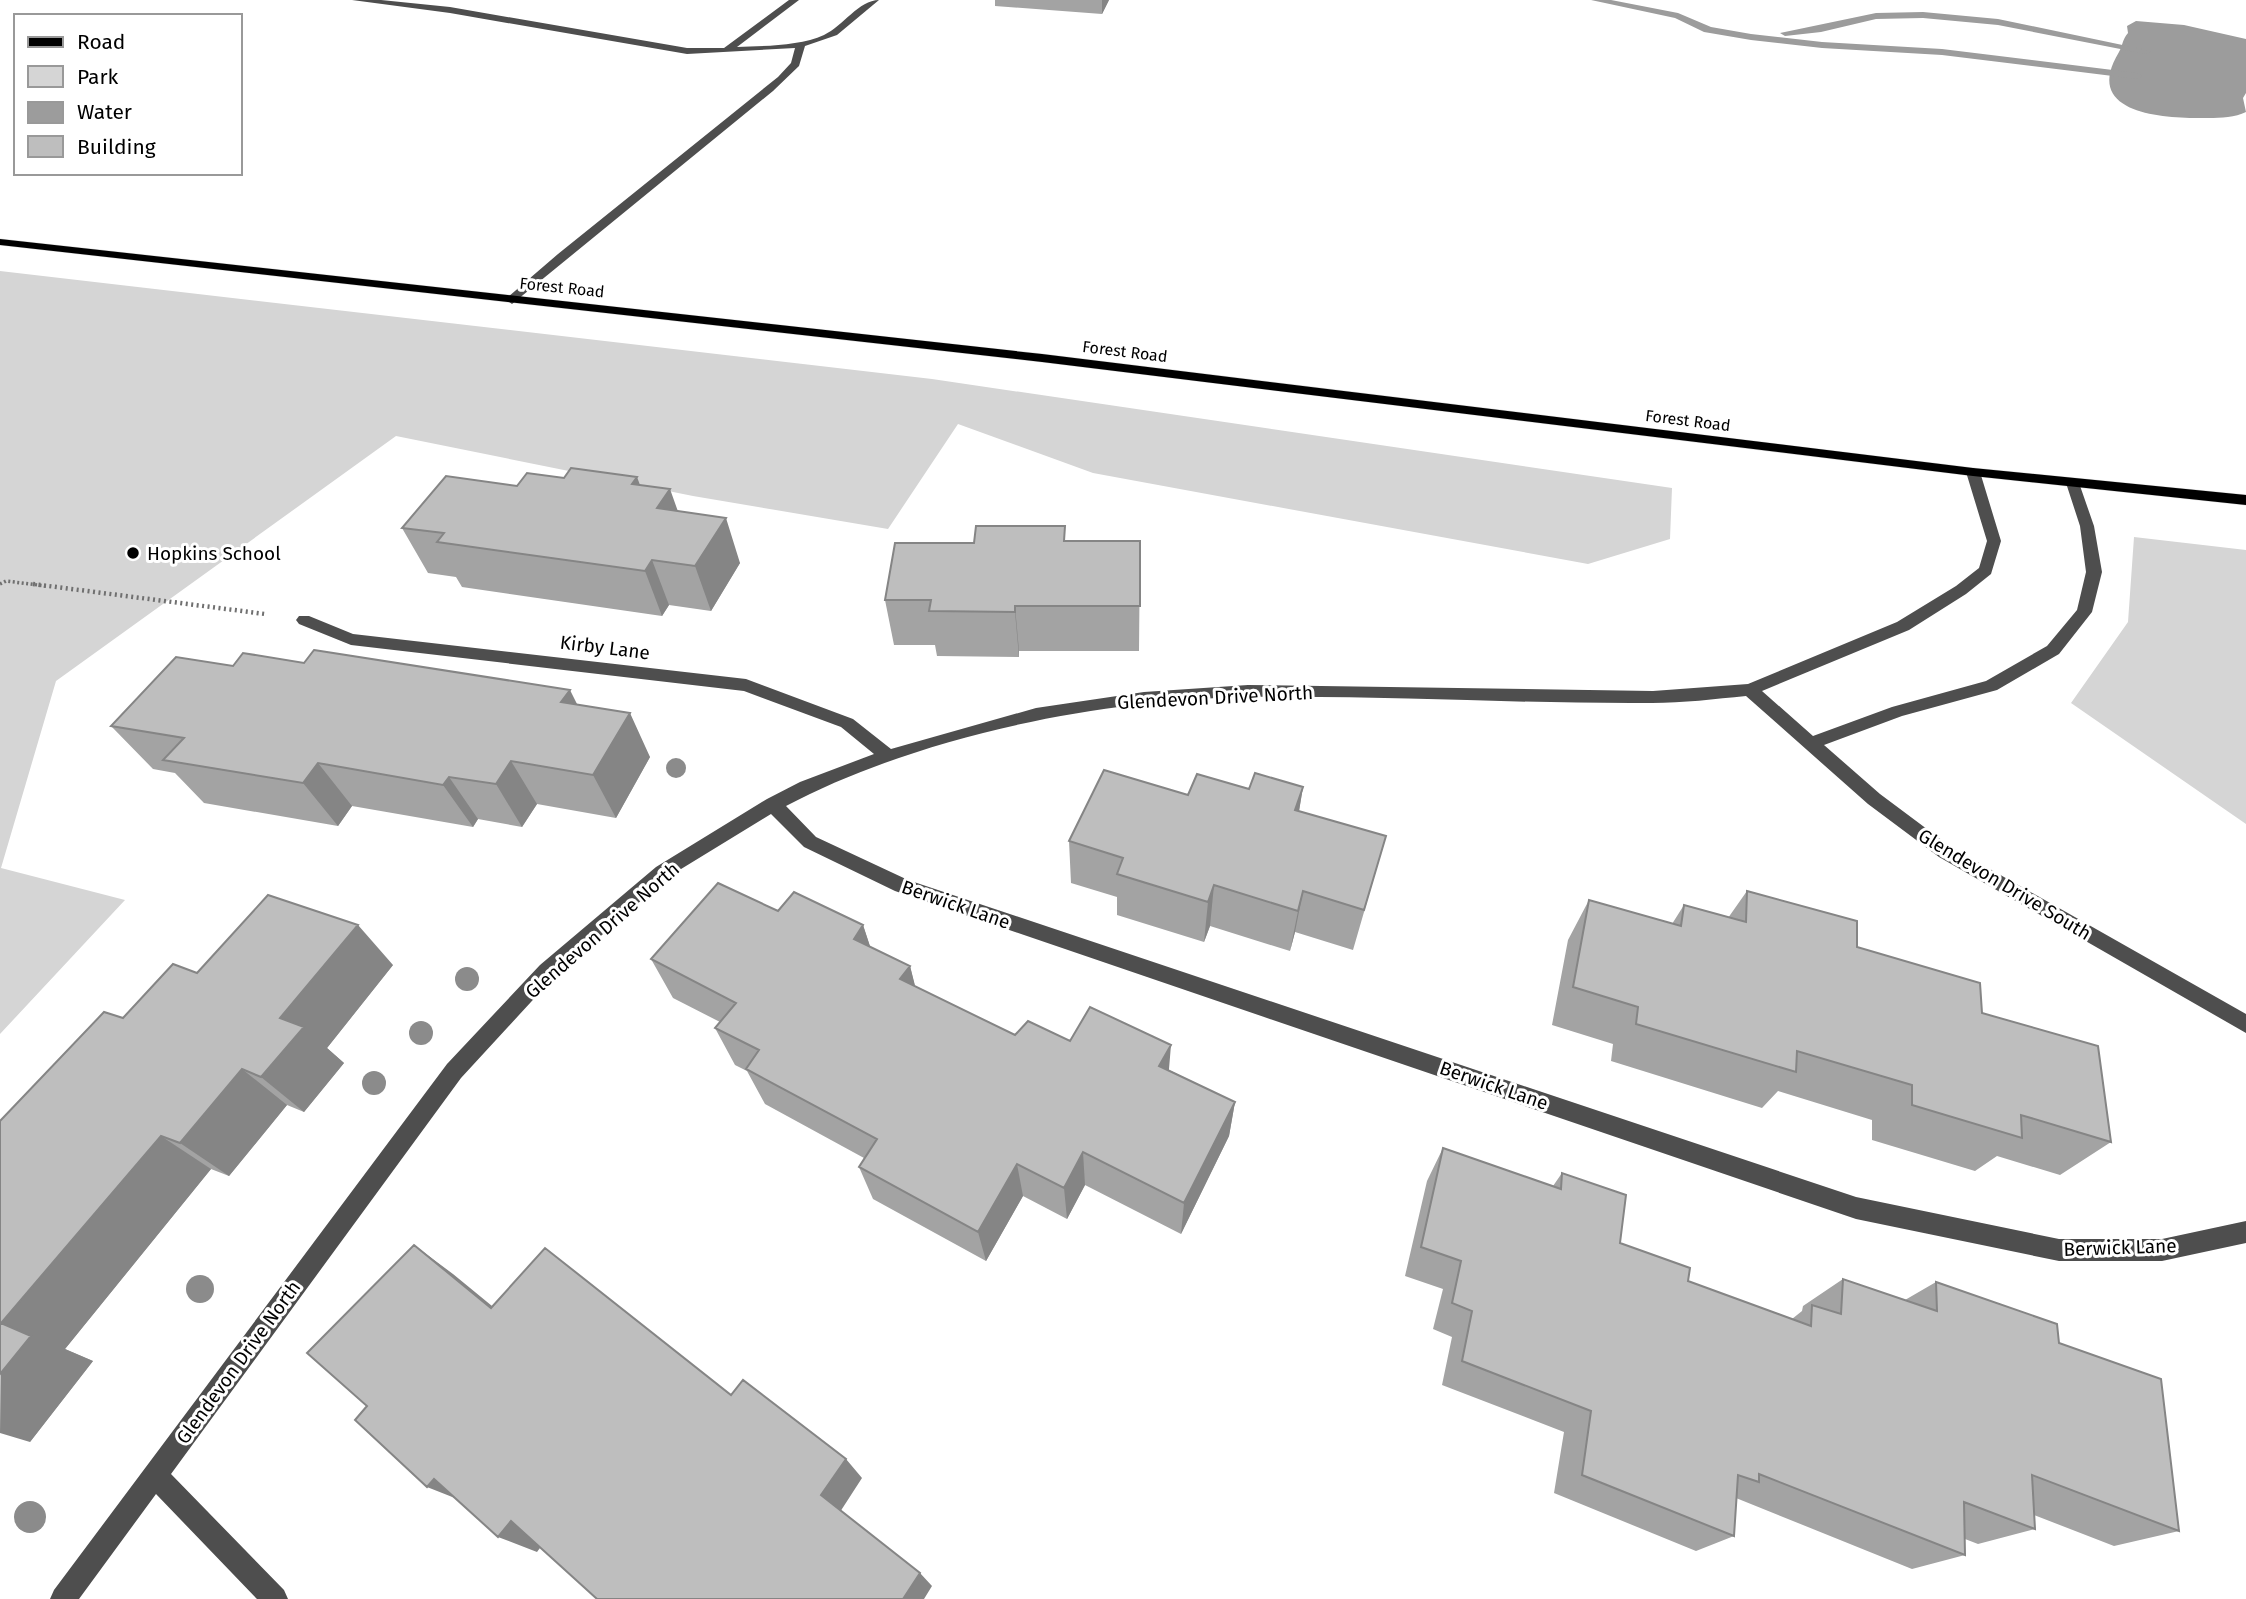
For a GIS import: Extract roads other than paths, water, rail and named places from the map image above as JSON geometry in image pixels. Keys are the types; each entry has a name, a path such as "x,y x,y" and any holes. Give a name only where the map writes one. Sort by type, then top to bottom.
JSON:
{"main road":[{"name":"Forest Road","path":"0,242 1100,365 1973,472 2246,500"}],"street":[{"path":"356,0 450,10 687,51 725,51 800,44 826,38 875,0"},
{"path":"725,51 795,0"},
{"path":"512,300 562,256 770,89 798,63 801,55 800,44"},
{"name":"Glendevon Drive North","path":"63,1599 454,1071 547,971 662,872 773,804 806,787 888,755 1036,714 1144,698 1248,691 1653,697 1749,690 1903,626 1961,590 1986,569 1994,541 1973,472"},
{"path":"1809,744 1898,711 1991,686 2053,650 2084,611 2094,572 2088,526 2073,483"},
{"name":"Kirby Lane","path":"304,620 351,639 746,685 847,723 888,755"},
{"name":"Glendevon Drive South","path":"1749,690 1874,799 1945,852 2246,1024"},
{"name":"Berwick Lane","path":"773,804 810,842 902,886 1856,1209 2059,1250 2162,1250 2246,1232"},
{"path":"155,1475 275,1599"}],"water":[{"path":"2136,21 2184,25 2246,39 2246,93 2243,98 2246,112 2216,118 2181,118 2145,113 2117,99 2110,87 2110,72 2128,33 2127,26"}],"waterway":[{"path":"1596,0 1678,16 1708,30 1751,37 1822,45 1942,52 2137,76"},
{"path":"1785,33 1821,29 1876,16 1923,15 1998,22 2146,51"}],"place":[{"name":"Hopkins School","path":"133,553"}]}
